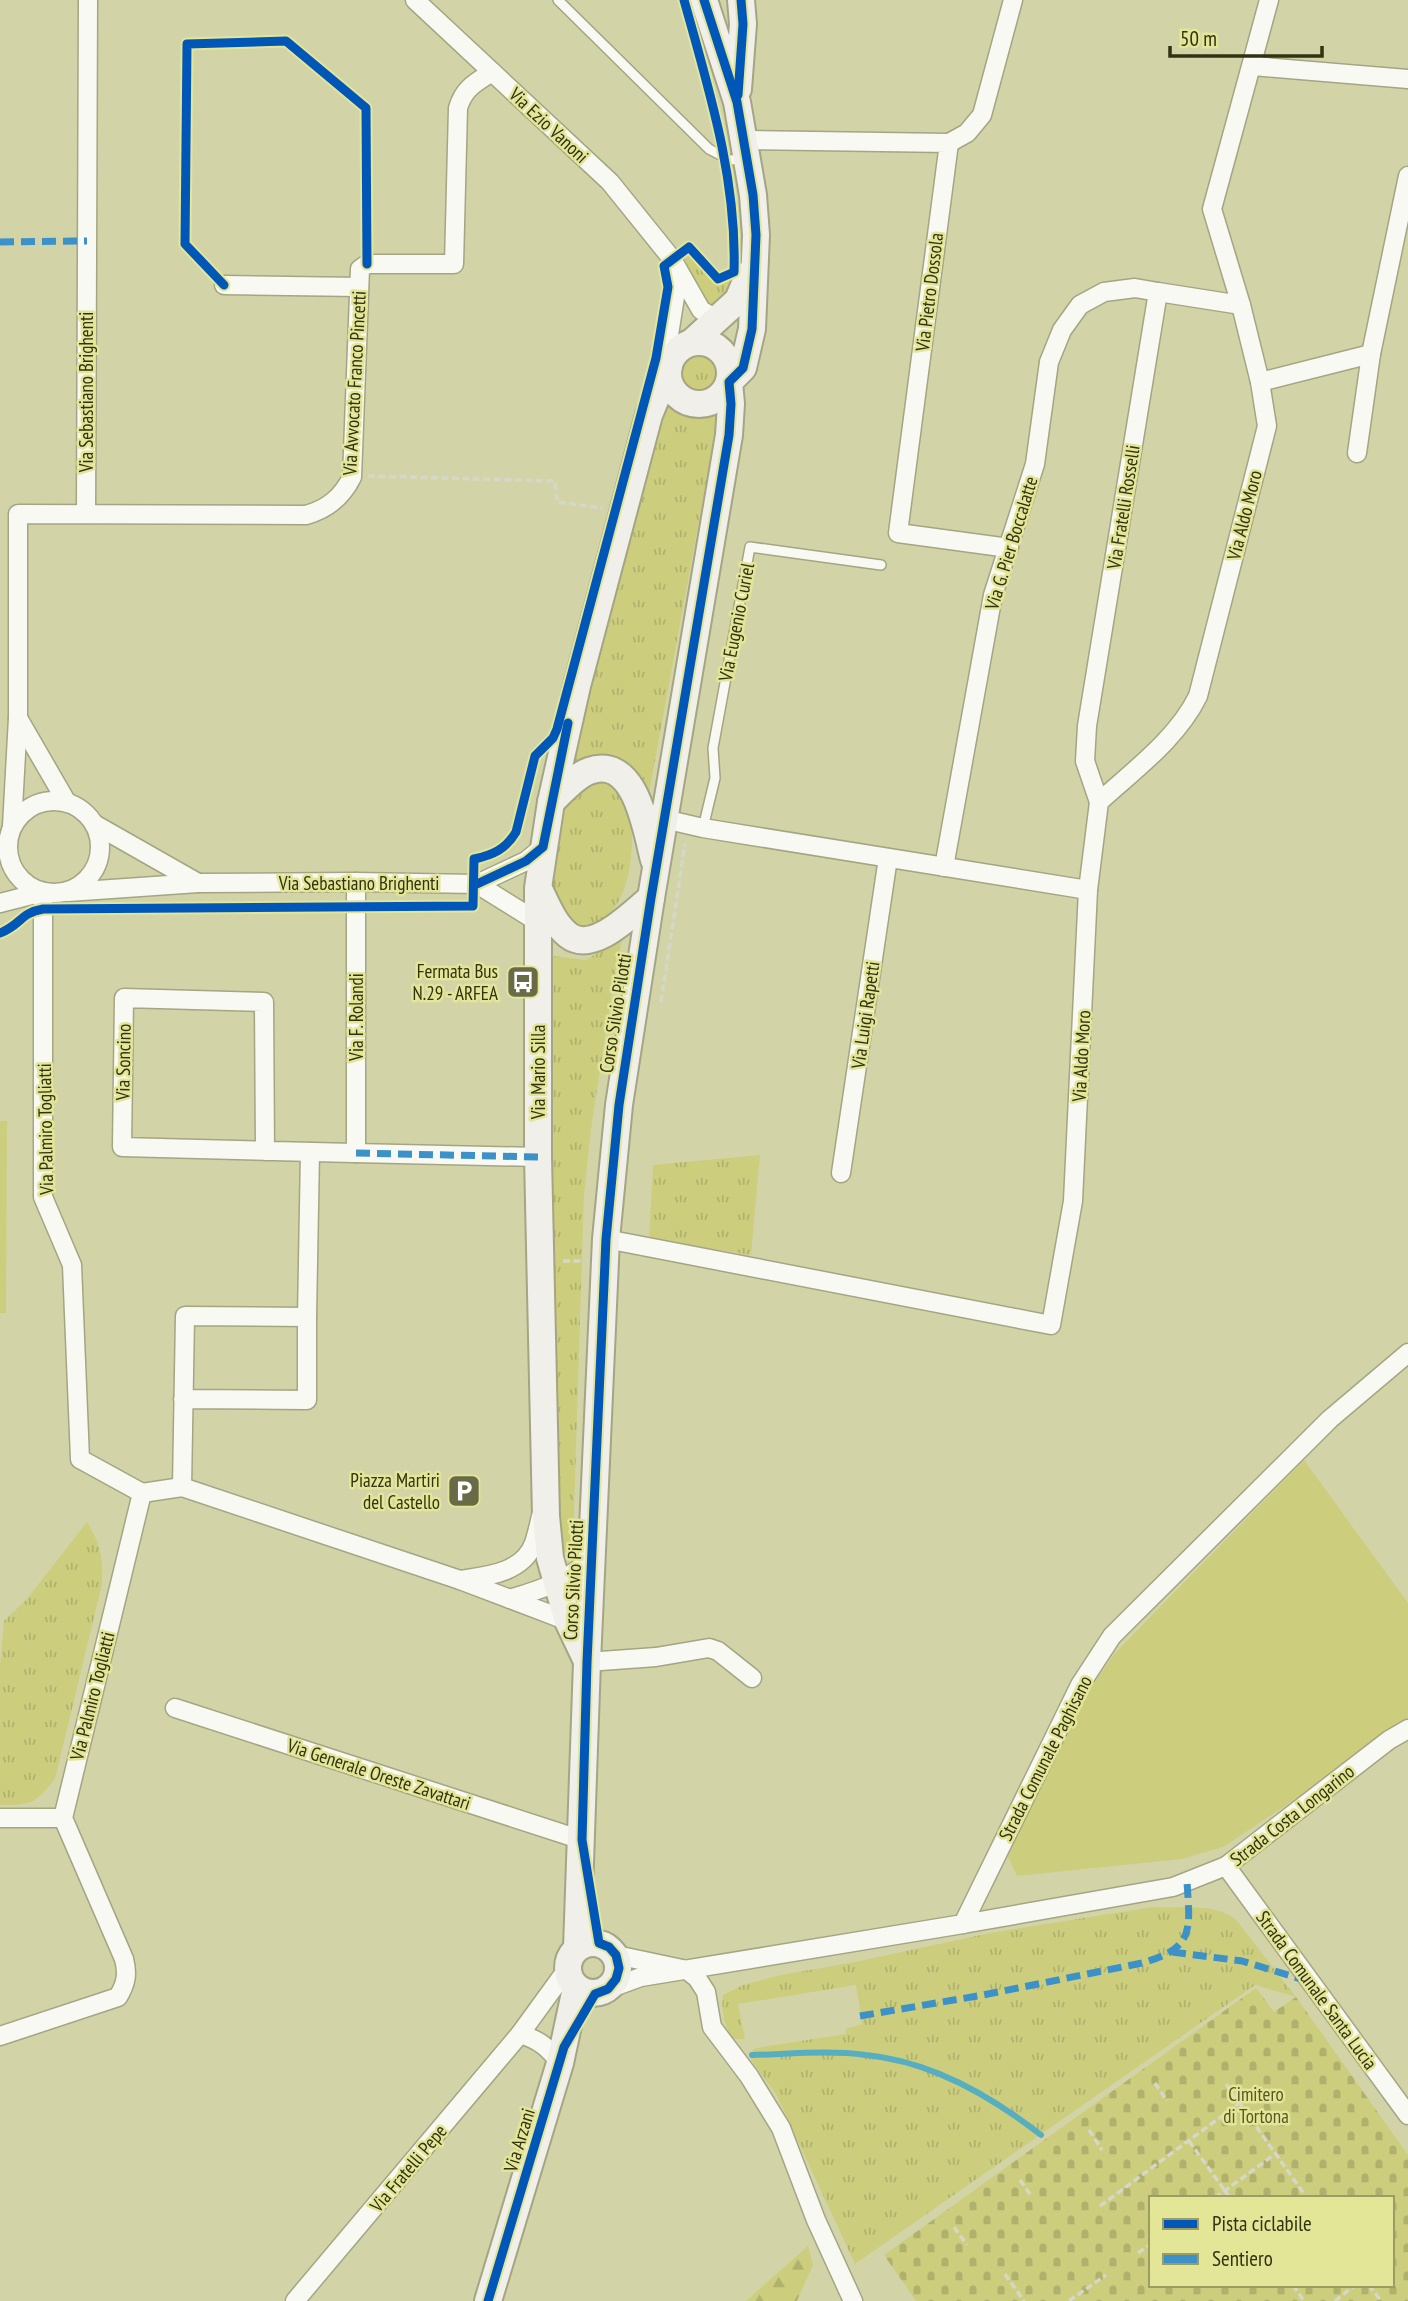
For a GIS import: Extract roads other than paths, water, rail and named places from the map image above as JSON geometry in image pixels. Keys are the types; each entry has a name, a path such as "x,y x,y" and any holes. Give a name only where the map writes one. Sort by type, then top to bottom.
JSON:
{"street":[{"name":"Via Sebastiano Brighenti","path":"86,514 88,0"},
{"name":"Via Ezio Vanoni","path":"415,0 610,182 672,259 701,310 711,316 721,317"},
{"path":"705,1 723,9 741,8 755,0"},
{"path":"746,150 949,143 967,133 982,115 1013,0"},
{"name":"Via Aldo Moro","path":"606,1251 1051,1325 1073,1201 1088,890 1099,802 1175,732 1189,715 1198,696 1266,426 1260,382 1241,305 1212,209 1269,0"},
{"path":"672,259 675,297 667,347 668,378 676,395 693,404 702,405 719,397 743,368 752,329 756,256 753,195 737,102 705,1"},
{"path":"737,102 741,8"},
{"path":"1253,66 1408,79"},
{"name":"Via Avvocato Franco Pincetti","path":"86,514 306,515 320,511 345,492 352,477 360,269 367,264 454,264 458,108 462,95 492,72"},
{"name":"Via Pietro Dossola","path":"949,143 898,533 1009,548"},
{"path":"1357,453 1371,354 1408,176"},
{"path":"668,366 676,352 692,342 738,300 756,256"},
{"path":"224,285 359,287"},
{"name":"Via G. Pier Boccalatte","path":"944,867 993,595 1035,464 1049,362 1062,330 1080,305 1104,292 1135,288 1158,292"},
{"path":"1158,292 1241,305"},
{"name":"Via Fratelli Rosselli","path":"1099,802 1086,761 1087,726 1158,292"},
{"name":"Corso Silvio Pilotti","path":"589,1971 582,1840 587,1662 606,1251 619,1105 729,435 731,404 729,363 725,355 710,344 692,342"},
{"path":"1260,382 1371,354"},
{"name":"Via Mario Silla","path":"587,1662 568,1621 550,1558 545,1501 538,1157 538,888 551,802 577,686 649,415 668,366"},
{"path":"43,892 26,884 4,857 12,826 18,718 18,514 86,514"},
{"path":"0,903 43,892 68,892 91,876 101,852 96,825 88,814 66,801 18,718"},
{"path":"551,802 580,775 591,770 605,769 616,772 628,781 639,804 656,869"},
{"path":"12,826 24,811 42,802 66,801"},
{"path":"639,804 664,819 703,828 1088,890"},
{"name":"Via Sebastiano Brighenti","path":"96,825 198,883"},
{"path":"477,884 526,861 543,848"},
{"name":"Via Luigi Rapetti","path":"841,1173 888,858"},
{"name":"Via F. Rolandi","path":"356,882 356,1153"},
{"name":"Via Sebastiano Brighenti","path":"68,892 198,883 477,884"},
{"path":"477,884 538,922"},
{"path":"538,888 558,923 569,936 580,941 591,941 606,934 651,898"},
{"name":"Via Palmiro Togliatti","path":"43,892 43,1197 72,1265 80,1459 142,1493 63,1818"},
{"name":"Via Soncino","path":"265,1151 264,1002 124,998 122,1147 265,1151 538,1157"},
{"path":"183,1399 307,1400 310,1152"},
{"path":"182,1487 185,1316 307,1317"},
{"name":"Strada Comunale Paghisano","path":"963,1924 1080,1685 1112,1636 1330,1419 1408,1353"},
{"path":"142,1493 182,1487 460,1580 568,1621"},
{"path":"460,1580 499,1574 520,1562 533,1546 545,1501"},
{"path":"510,1600 574,1575 591,1559"},
{"path":"587,1662 656,1657 709,1648 718,1651 752,1678"},
{"name":"Via Generale Oreste Zavattari","path":"175,1708 582,1840"},
{"name":"Strada Costa Longarino","path":"963,1924 1173,1887 1226,1866 1389,1740 1408,1729"},
{"path":"0,1818 63,1818 128,1972 125,1986 118,1997 0,2036"},
{"name":"Strada Comunale Santa Lucia","path":"1226,1866 1408,2115"},
{"path":"589,1971 641,1977 963,1924"},
{"path":"589,1971 687,1970 697,1978 706,1992 712,2027 749,2076 781,2128 816,2220 853,2301"},
{"name":"Via Fratelli Pepe","path":"296,2301 520,2034 589,1971"},
{"name":"Via Arzani","path":"488,2301 589,1971"},
{"path":"520,2034 536,2039 562,2055"}],"lane":[{"path":"558,0 709,149 730,160 746,150"},
{"name":"Via Eugenio Curiel","path":"703,828 715,778 713,748 750,547 881,565"}],"waterway":[{"path":"752,2055 852,2054 913,2065 980,2094 1041,2135"}],"place":[{"name":"Fermata Bus N.29 - ARFEA","path":"523,982"},
{"name":"Piazza Martiri del Castello","path":"464,1491"}],"park label":[{"name":"Cimitero di Tortona","path":"1256,2105"}]}
